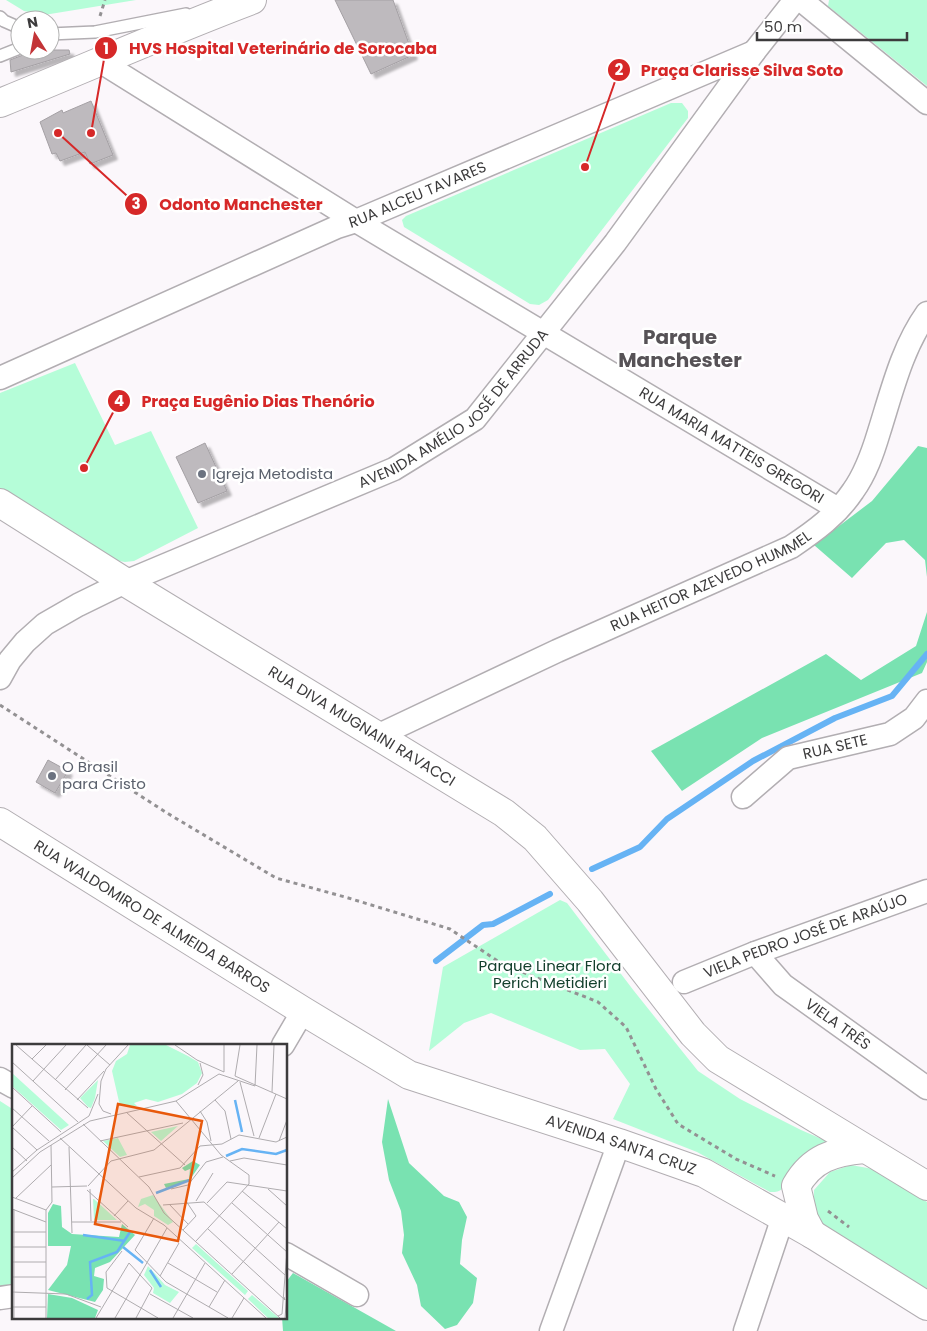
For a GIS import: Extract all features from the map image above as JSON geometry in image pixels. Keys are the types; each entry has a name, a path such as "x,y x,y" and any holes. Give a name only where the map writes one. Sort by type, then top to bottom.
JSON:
{"main road":[{"path":"0,103 101,62 175,29 252,0"},
{"name":"RUA DIVA MUGNAINI RAVACCI","path":"0,503 125,582 504,813 535,838 590,901 693,1034 718,1059 864,1149"},
{"name":"RUA WALDOMIRO DE ALMEIDA BARROS","path":"0,822 303,1011"},
{"name":"AVENIDA SANTA CRUZ","path":"303,1011 409,1075 619,1143 704,1173 812,1234 927,1306"},
{"path":"783,1217 803,1174 820,1160 844,1151 864,1149 927,1186"},
{"path":"796,1186 804,1218 812,1234"}],"street":[{"name":"AVENIDA AMÉLIO JOSÉ DE ARRUDA","path":"0,678 10,660 44,624 125,582 394,469 475,419 615,243 754,52 795,0"},
{"path":"801,0 927,103"},
{"path":"138,85 133,60 141,45"},
{"name":"RUA ALCEU TAVARES","path":"0,378 337,227 356,221 754,52"},
{"name":"RUA MARIA MATTEIS GREGORI","path":"101,62 356,221 838,509"},
{"name":"RUA HEITOR AZEVEDO HUMMEL","path":"378,736 557,651 791,547 822,526 853,492 866,470 904,353 914,330 927,313"},
{"name":"RUA SETE","path":"743,798 788,758 890,734 914,718 927,701"},
{"name":"VIELA PEDRO JOSÉ DE ARAÚJO","path":"684,982 755,954 926,893"},
{"name":"VIELA TRÊS","path":"755,954 783,985 927,1088"},
{"path":"283,1044 303,1011"},
{"path":"0,1079 12,1087"},
{"path":"550,1331 619,1143"},
{"path":"745,1331 783,1217"},
{"path":"288,1255 357,1295"}],"lane":[{"path":"60,34 95,32 246,0"},
{"path":"0,16 4,21 10,24"}],"path":[{"path":"0,705 167,813 276,878 450,929 502,964 598,1002 626,1027 656,1089 678,1124 736,1159 796,1186"},
{"path":"826,1210 849,1227"}],"green space":[{"path":"6,0 136,0 60,12 60,10 22,10"},
{"path":"829,0 927,0 927,86 828,6"},
{"path":"671,103 682,103 688,111 688,118 548,300 539,305 530,304 404,227 402,220 406,216"},
{"path":"75,363 115,445 151,431 198,528 134,561 114,560 0,490 0,393"},
{"path":"918,446 927,448 927,577 925,560 904,540 886,543 852,578 814,545 872,501"},
{"path":"927,612 927,662 922,673 762,738 682,791 651,751 826,654 861,680 916,646"},
{"name":"Parque Linear Flora Perich Metidieri","path":"560,900 567,903 698,1071 740,1099 831,1143 792,1169 783,1188 776,1192 770,1192 697,1152 613,1119 630,1084 605,1049 580,1050 491,1013 464,1023 429,1051 443,967"},
{"path":"388,1099 409,1163 444,1196 459,1202 467,1217 462,1240 460,1264 477,1278 473,1303 457,1325 445,1329 421,1306 417,1285 402,1253 404,1235 401,1211 389,1180 382,1142"},
{"path":"0,1101 12,1109 12,1287 0,1290"},
{"path":"851,1165 873,1169 927,1202 927,1289 832,1233 813,1213 814,1190 830,1172"},
{"path":"293,1273 396,1331 283,1331 282,1318 288,1318 288,1279"}],"building":[{"path":"335,0 393,0 413,55 371,74"},
{"path":"60,50 69,50 70,54 60,57"},
{"path":"10,60 50,60 11,72"},
{"path":"91,101 113,155 90,164 85,152 60,161 56,153 52,154 40,122 62,110 63,113"},
{"name":"Igreja Metodista","path":"205,443 227,491 198,503 176,457"},
{"name":"O Brasil para Cristo","path":"48,760 68,771 55,793 36,782"}],"waterway":[{"path":"592,869 640,847 667,819 753,761 835,718 892,696 927,654"},
{"path":"436,961 483,925 493,924 550,894"}],"place":[{"name":"Odonto Manchester","path":"58,133"},
{"name":"HVS Hospital Veterinário de Sorocaba","path":"91,133"},
{"name":"Praça Clarisse Silva Soto","path":"585,167"},
{"name":"Praça Eugênio Dias Thenório","path":"84,468"},
{"name":"Igreja Metodista","path":"202,474"},
{"name":"O Brasil para Cristo","path":"52,776"}],"district":[{"name":"Parque Manchester","path":"680,348"}]}
